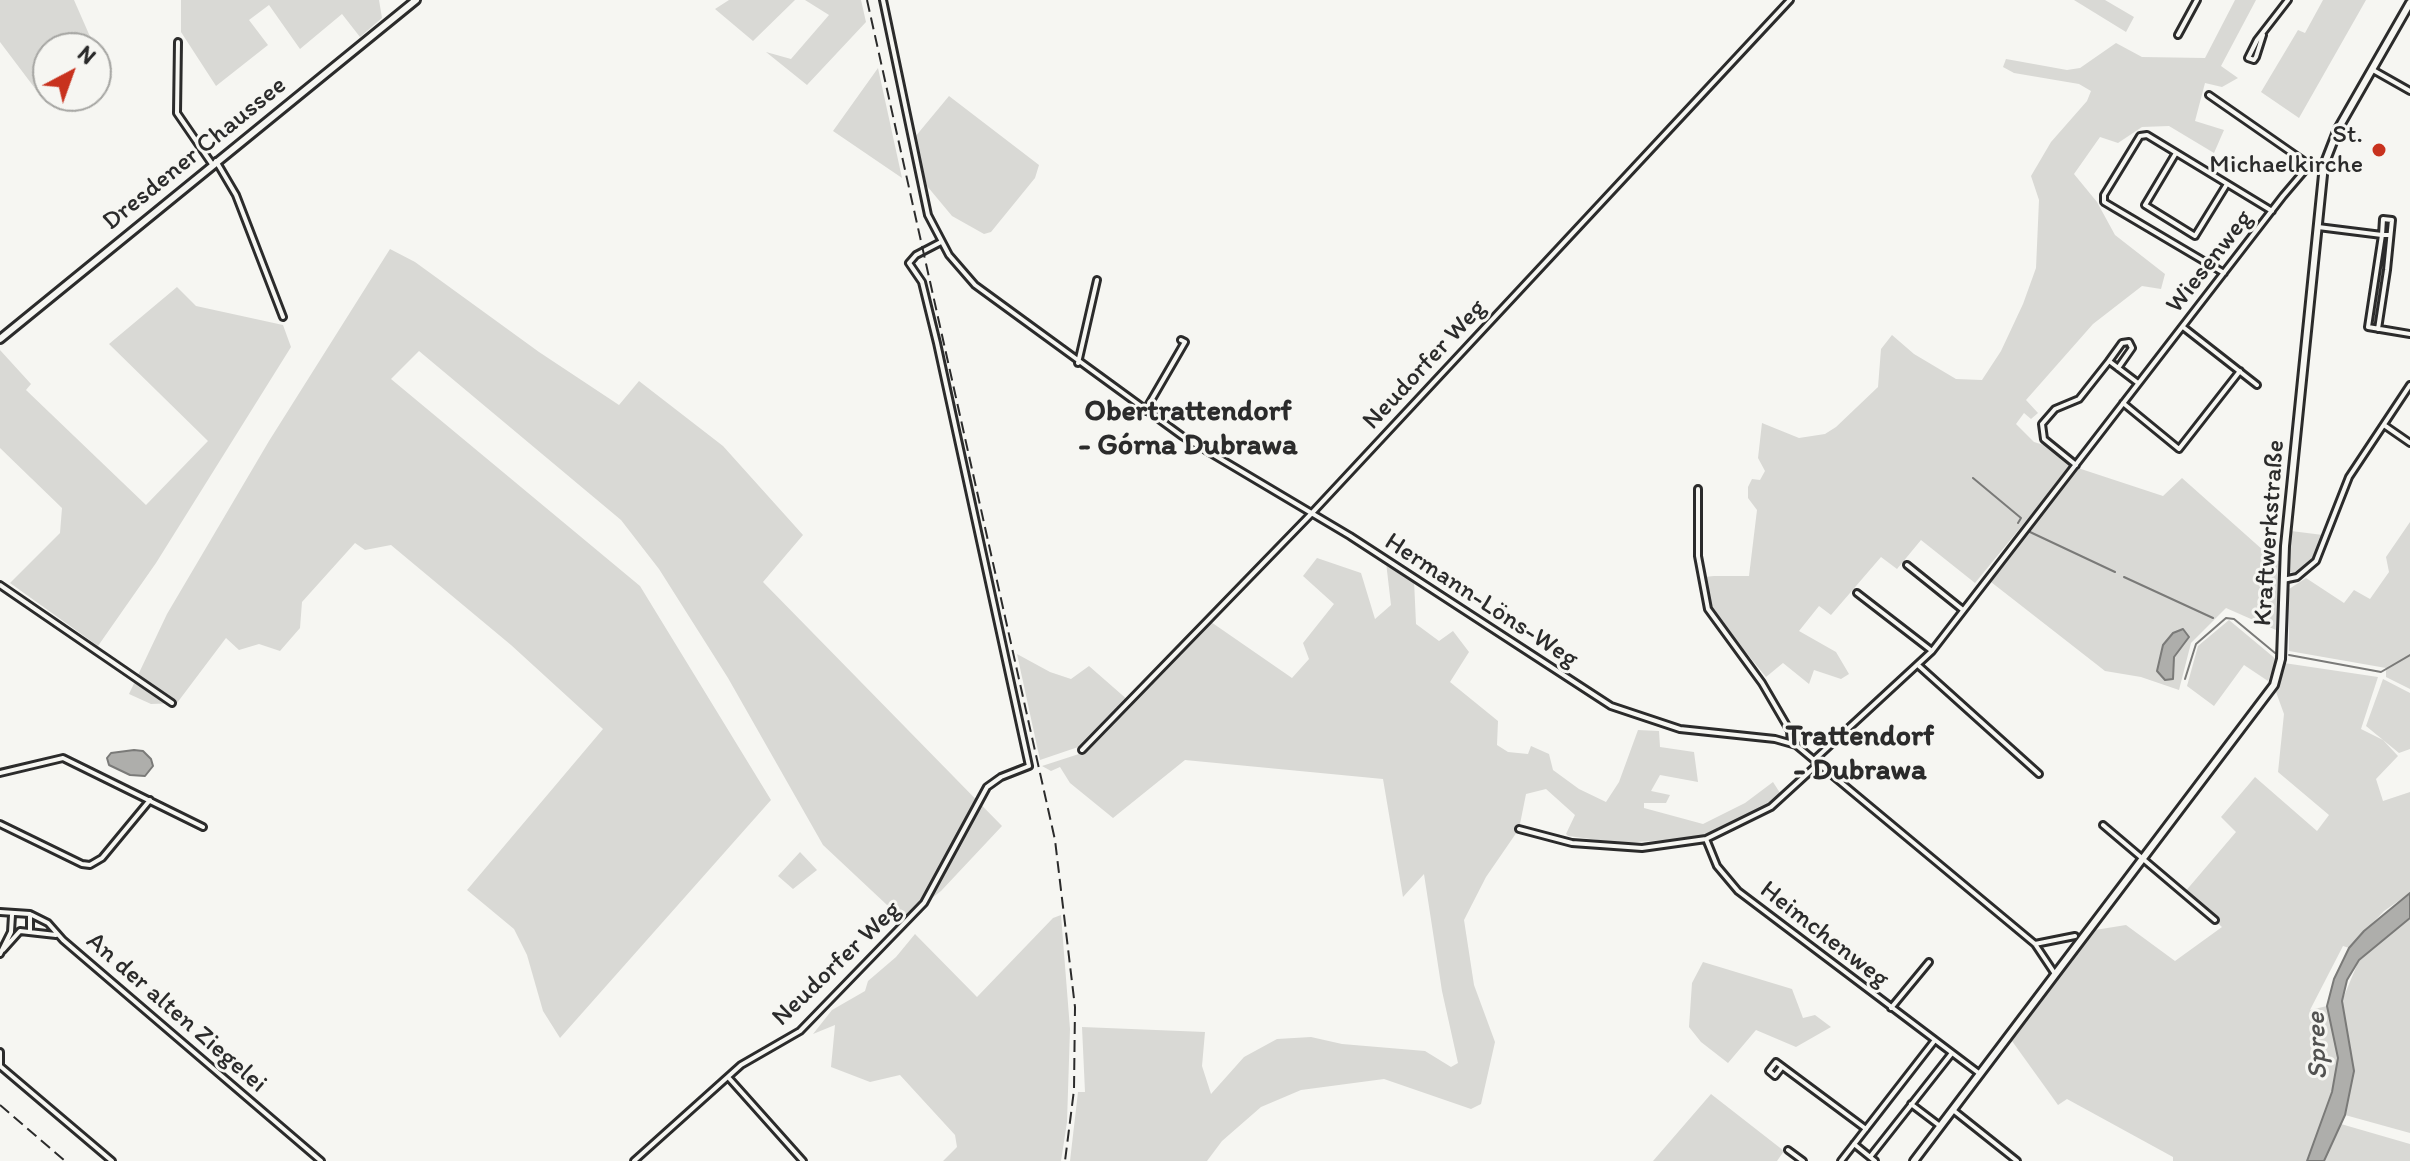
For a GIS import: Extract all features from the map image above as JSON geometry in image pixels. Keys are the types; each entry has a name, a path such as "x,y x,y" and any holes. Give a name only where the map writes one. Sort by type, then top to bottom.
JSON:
{"main road":[{"name":"Dresdener Chaussee","path":"0,339 416,0"},
{"name":"Kraftwerkstraße","path":"1914,1161 2274,685 2283,644 2283,580 2324,165 2330,145 2410,3"}],"street":[{"name":"Hermann-Löns-Weg","path":"883,0 920,187 941,242 975,285 1145,411 1312,513 1612,707 1680,729 1791,742"},
{"name":"Neudorfer Weg","path":"1082,750 1312,513 1790,0"},
{"path":"2178,35 2197,0"},
{"path":"2263,35 2254,60 2248,58 2249,53 2288,0"},
{"path":"178,42 177,113 236,195 283,317"},
{"path":"2371,69 2408,90 2410,83"},
{"path":"2209,95 2311,166 2324,165"},
{"path":"2224,273 2104,202 2104,195 2140,136 2147,135 2272,211"},
{"path":"2176,153 2145,205 2195,236 2227,184"},
{"name":"Wiesenweg","path":"1519,829 1572,843 1642,848 1706,839 1771,807 1932,651 2272,211 2311,166"},
{"path":"2378,329 2392,220 2383,219 2368,327 2378,329 2410,334"},
{"path":"2318,227 2390,235"},
{"name":"Neudorfer Weg","path":"634,1161 751,1058 800,1031 927,899 987,787 1001,777 1029,766 937,343 922,282 909,263 941,242"},
{"path":"2377,269 2387,270"},
{"path":"1078,363 1097,280"},
{"path":"2372,312 2381,313"},
{"path":"2183,327 2257,385"},
{"path":"1145,411 1185,342 1181,340"},
{"path":"2076,465 2044,439 2042,424 2055,409 2079,399 2122,343 2129,342 2132,348 2118,368"},
{"path":"2109,361 2138,383"},
{"path":"2123,403 2179,449 2240,371"},
{"path":"2283,580 2297,577 2316,561 2349,477 2410,385"},
{"path":"2384,425 2410,443"},
{"path":"1698,489 1698,556 1708,609 1762,683 1790,731 1791,742 2035,944 2057,975"},
{"path":"1907,565 1963,610"},
{"path":"0,585 172,703"},
{"path":"1857,593 1932,651"},
{"path":"1919,665 2039,774"},
{"path":"0,773 63,758 203,827"},
{"path":"0,824 82,864 90,865 102,858 150,800"},
{"path":"2103,825 2215,920"},
{"name":"Heimchenweg","path":"1706,839 1726,880 1891,1008 1929,962"},
{"path":"0,912 30,914 30,931"},
{"name":"An der alten Ziegelei","path":"30,914 48,923 59,936 321,1161"},
{"path":"2,952 11,932 12,915"},
{"path":"2,952 20,931 59,936"},
{"path":"2035,944 2038,940 2075,936"},
{"path":"1891,1008 1981,1074"},
{"path":"1841,1161 1935,1040"},
{"path":"0,1052 3,1061 0,1066 112,1161"},
{"path":"1854,1144 1873,1159 1952,1053"},
{"path":"1782,1067 1866,1129"},
{"path":"728,1077 803,1161"},
{"path":"1911,1104 1940,1126"},
{"path":"1953,1110 2017,1161"},
{"path":"1788,1150 1803,1161"}],"shaded area":[{"path":"0,0 74,0 88,32 32,32 32,84 0,42"},
{"path":"181,0 379,0 382,18 360,37 342,14 300,49 269,5 249,20 268,45 216,86 181,32"},
{"path":"729,0 795,0 753,41 715,9"},
{"path":"805,0 861,0 866,22 807,85 766,52 791,59 829,15"},
{"path":"2074,0 2105,0 2134,17 2126,32"},
{"path":"2235,0 2256,0 2221,66 2238,78 2222,87 2205,83 2195,121 2224,130 2214,153 2169,126 2142,127 2118,143 2100,137 2074,174 2097,202 2115,235 2165,274 2161,289 2142,286 2093,324 2026,400 2038,413 2031,419 2024,413 2016,424 2034,442 2047,446 2071,466 1975,583 1921,540 1897,569 1881,557 1831,615 1819,606 1799,631 1836,652 1849,674 1841,679 1814,670 1809,684 1783,663 1766,677 1713,612 1704,581 1704,577 1749,576 1757,510 1748,498 1748,487 1752,479 1760,480 1765,471 1758,458 1762,423 1799,438 1825,434 1836,427 1878,387 1881,349 1892,335 1914,354 1956,379 1982,380 2001,351 2023,304 2036,268 2039,200 2031,176 2051,142 2087,101 2091,91 2079,84 2014,73 2003,67 2006,59 2067,70 2080,68 2116,43 2142,57 2205,58"},
{"path":"2323,0 2366,0 2299,118 2261,92 2298,30 2305,33"},
{"path":"878,68 902,178 833,131"},
{"path":"949,96 1039,165 1035,178 991,232 984,234 952,216 927,186 915,137"},
{"path":"390,249 415,262 539,352 619,405 639,381 723,446 803,535 763,582 1002,826 941,891 903,920 823,845 728,678 659,569 621,520 419,351 391,379 640,586 771,800 560,1038 543,1011 527,955 514,929 467,890 603,729 511,645 391,545 365,550 355,543 302,602 300,628 280,651 259,644 239,650 226,638 177,703 151,704 129,694 167,614 269,441"},
{"path":"177,287 196,306 283,325 291,347 156,563 98,646 10,583 60,533 62,508 0,448 0,350 31,384 26,390 146,505 208,441 109,344"},
{"path":"2078,468 2163,496 2182,478 2273,559 2281,562 2276,630 2226,608 2191,643 2179,690 2141,677 2105,671 1991,582"},
{"path":"2410,522 2410,689 2386,677 2386,668 2289,651 2289,589 2306,578 2344,603 2354,590 2370,599 2389,572 2386,557"},
{"path":"2291,531 2323,535 2314,560 2300,573 2287,572"},
{"path":"1317,558 1361,573 1375,619 1391,605 1386,562 1414,580 1416,624 1439,641 1453,631 1469,652 1450,682 1498,721 1497,745 1508,752 1528,754 1531,746 1549,754 1553,770 1579,789 1606,802 1619,782 1638,730 1659,731 1660,747 1694,752 1698,782 1660,775 1651,791 1670,795 1666,803 1644,803 1644,808 1703,824 1745,803 1773,782 1782,796 1743,821 1696,838 1622,843 1568,836 1566,834 1575,815 1546,789 1526,794 1519,829 1486,877 1464,920 1474,985 1495,1042 1481,1104 1471,1109 1384,1079 1301,1090 1261,1107 1222,1141 1207,1161 1070,1161 1078,1092 1085,1092 1082,1027 1205,1032 1202,1066 1211,1094 1244,1057 1277,1039 1311,1037 1342,1044 1425,1051 1451,1067 1458,1063 1442,991 1424,874 1403,897 1383,779 1185,760 1113,818 1070,783 1060,767 1051,771 1042,766 1082,753 1093,745 1211,622 1292,678 1309,659 1303,643 1334,604 1303,576"},
{"path":"2229,620 2277,660 2268,681 2244,665 2214,706 2187,686 2198,646"},
{"path":"2183,629 2189,637 2174,657 2173,679 2165,680 2157,671 2163,645 2173,633"},
{"path":"1017,654 1050,672 1071,679 1089,666 1129,701 1087,744 1040,760"},
{"path":"2284,663 2378,677 2361,729 2383,740 2398,756 2376,779 2383,801 2410,792 2410,893 2384,911 2349,948 2343,946 2310,1010 2327,1006 2338,1058 2332,1092 2307,1161 2173,1161 2173,1157 2067,1099 2058,1105 2012,1041 2095,930 2126,925 2175,961 2222,927 2184,893 2236,832 2221,817 2255,777 2317,831 2329,815 2278,772 2284,714 2276,692"},
{"path":"2383,679 2410,693 2410,749 2399,753 2366,726"},
{"path":"143,751 151,759 153,766 145,776 130,775 109,765 107,758 111,753"},
{"path":"800,852 817,870 793,889 778,876"},
{"path":"2410,893 2410,918 2359,960 2347,980 2342,1001 2354,1071 2345,1115 2324,1161 2307,1161 2332,1092 2338,1058 2327,1006 2334,979 2349,948 2364,931"},
{"path":"1061,915 1070,1029 1067,1122 1061,1161 943,1161 957,1147 955,1135 900,1075 870,1082 831,1067 835,1025 813,1034 832,1010 865,991 868,981 896,957 915,934 977,997 1053,918"},
{"path":"2410,918 2410,1133 2345,1115 2354,1071 2342,1001 2359,960"},
{"path":"1703,962 1792,989 1803,1018 1815,1015 1831,1027 1796,1047 1756,1030 1728,1063 1701,1042 1689,1027 1692,983"},
{"path":"1711,1094 1784,1151 1777,1161 1653,1161"},
{"path":"2341,1124 2410,1144 2410,1161 2324,1161"}],"waterway":[{"path":"1973,478 2021,518 2018,523"},
{"path":"2030,532 2115,572"},
{"path":"2124,577 2213,618"},
{"path":"2185,679 2196,644 2226,618 2234,619 2275,653"},
{"path":"2289,655 2381,672 2410,655"}],"railway":[{"path":"867,0 1055,840 1075,1007 1074,1090 1065,1161"},
{"path":"0,1105 65,1161"}],"place":[{"name":"St. Michaelkirche","path":"2379,150"}],"district":[{"name":"Obertrattendorf - Górna Dubrawa","path":"1188,429"},
{"name":"Trattendorf - Dubrawa","path":"1860,754"}],"water label":[{"name":"Spree","path":"2318,1046"}]}
